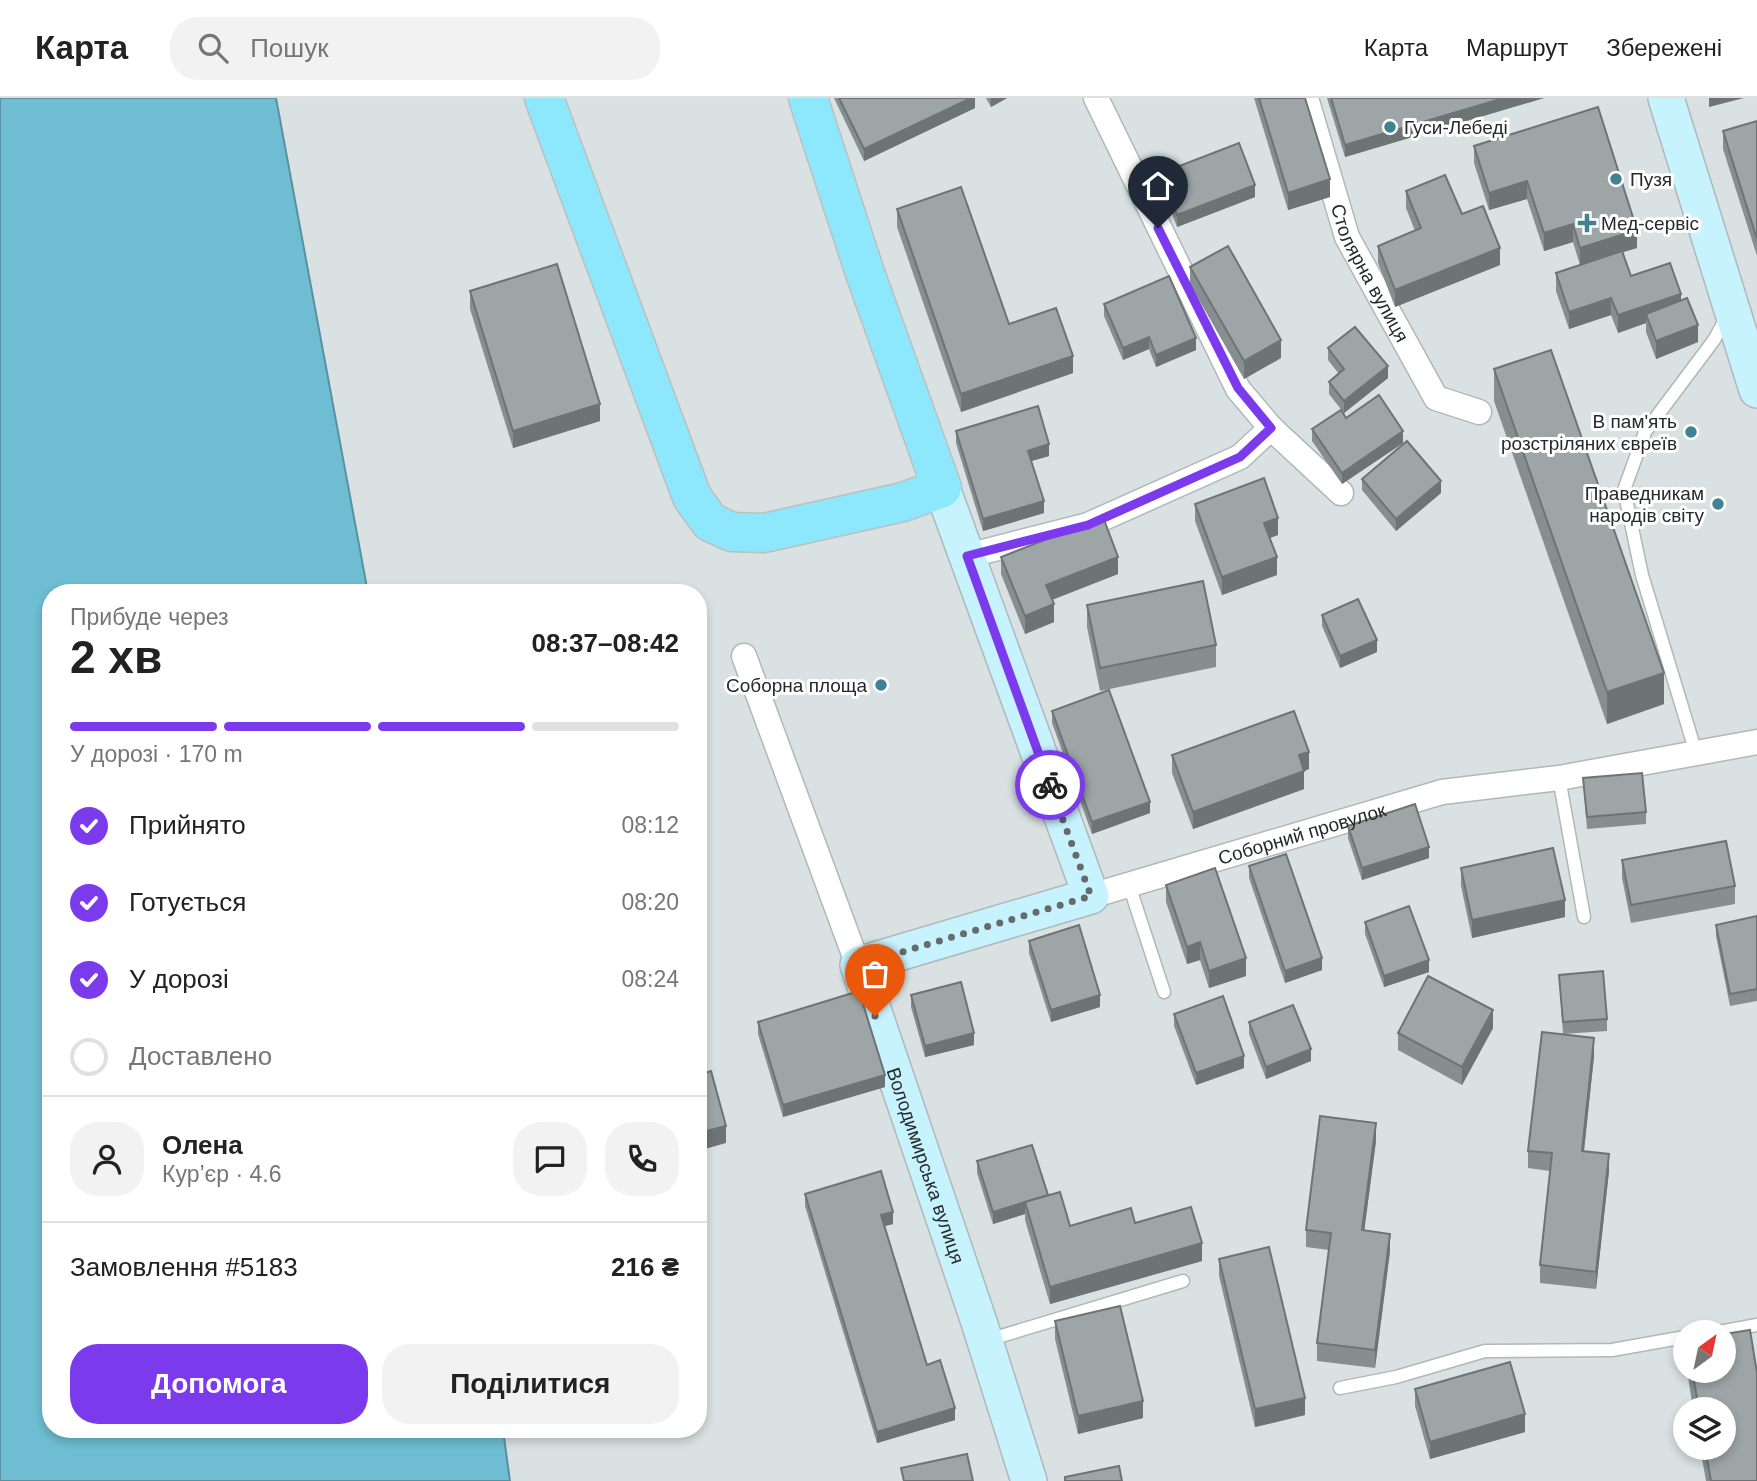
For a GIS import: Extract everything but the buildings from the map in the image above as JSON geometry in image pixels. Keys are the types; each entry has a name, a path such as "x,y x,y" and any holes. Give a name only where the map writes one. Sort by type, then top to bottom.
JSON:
{"main road":[{"path":"544,98 692,497 710,522 732,532 764,533 903,502 942,488"},
{"path":"808,98 874,298 1091,896"},
{"path":"1666,98 1757,390"},
{"name":"Соборний провулок","path":"858,965 1091,896"},
{"name":"Володимирська вулиця","path":"858,965 1029,1481"}],"street":[{"path":"1096,98 1238,388 1271,428 1341,493"},
{"name":"Столярна вулиця","path":"1306,98 1347,237 1436,398 1479,412"},
{"path":"967,556 1088,525 1240,457 1271,428"},
{"name":"Володимирська вулиця","path":"744,656 858,965"},
{"name":"Соборний провулок","path":"1091,896 1441,792 1559,778 1757,742"}],"lane":[{"path":"1696,753 1642,575 1624,490 1645,432 1722,328 1730,306"},
{"path":"1559,778 1584,917"},
{"path":"1129,885 1164,992"},
{"path":"984,1341 1183,1281"},
{"path":"1736,1329 1757,1325"},
{"path":"1339,1388 1396,1377 1485,1351 1612,1350 1673,1340"}],"water":[{"path":"0,98 276,98 366,584 42,584 42,1438 504,1438 510,1481 0,1481"}],"way so far":[{"path":"875,1016 858,965 1091,896 1050,785"}],"place":[{"name":"Гуси-Лебеді","path":"1390,127"},
{"name":"Пузя","path":"1616,179"},
{"name":"Мед-cервіс","path":"1587,223"},
{"name":"В пам'ять розстріляних євреїв","path":"1691,432"},
{"name":"Праведникам народів світу","path":"1718,504"},
{"name":"Соборна площа","path":"881,685"}],"route":[{"path":"1050,785 967,556 1088,525 1240,457 1271,428 1238,388 1158,228"}]}
